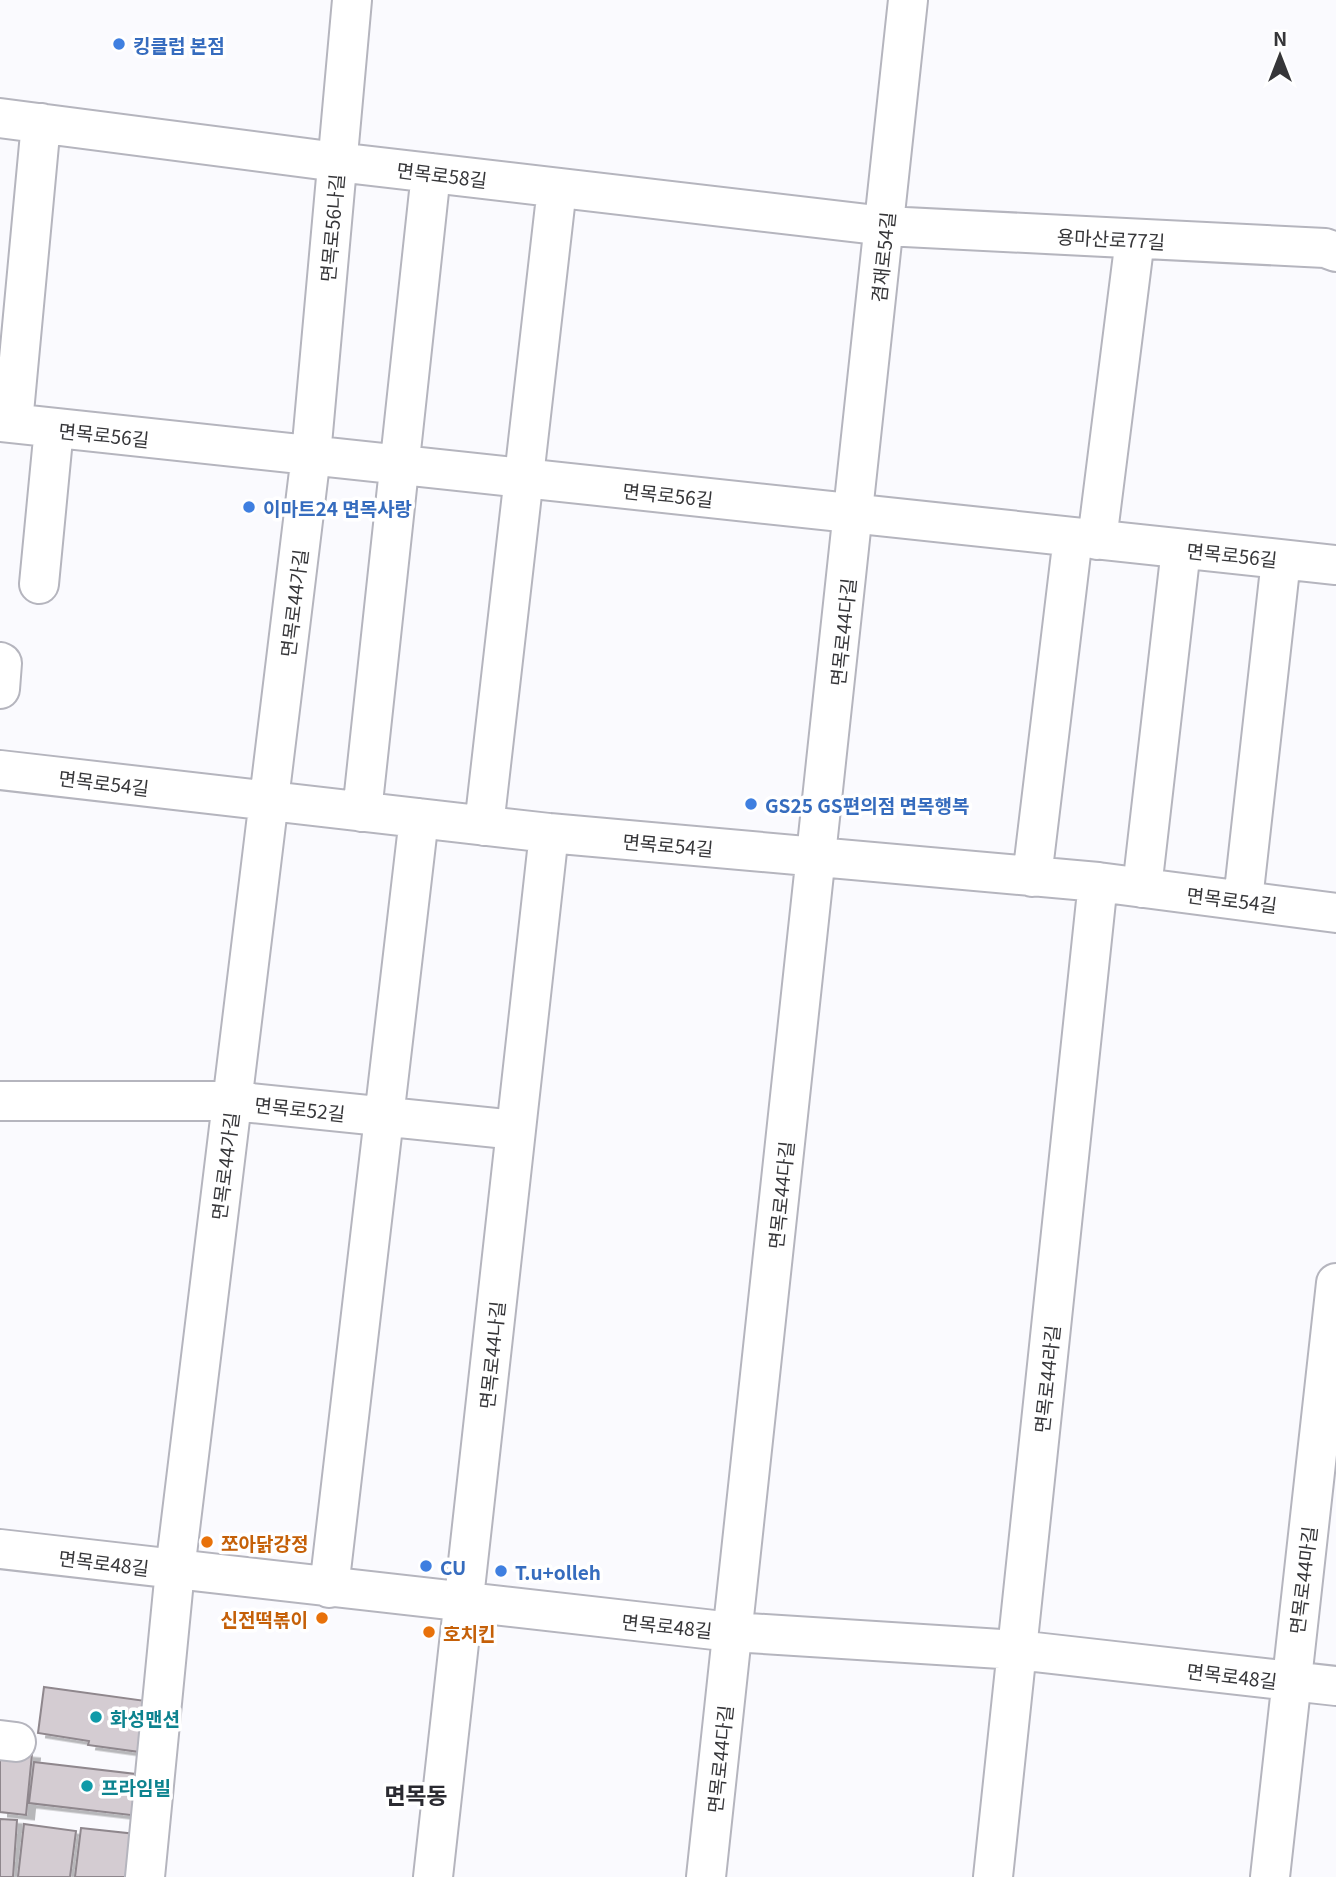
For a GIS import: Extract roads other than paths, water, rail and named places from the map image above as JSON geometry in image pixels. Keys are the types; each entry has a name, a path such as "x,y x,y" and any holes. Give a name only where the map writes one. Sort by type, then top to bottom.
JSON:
{"street":[{"name":"면목로56나길","path":"311,456 352,0"},
{"name":"겸재로54길","path":"855,514 908,0"},
{"name":"면목로58길","path":"0,118 337,162 885,226"},
{"path":"7,423 41,123"},
{"path":"362,812 431,173"},
{"path":"484,826 557,188"},
{"name":"용마산로77길","path":"885,226 1325,248 1336,252"},
{"path":"1032,877 1135,239"},
{"name":"면목로56길","path":"7,423 1336,565"},
{"path":"39,584 54,428"},
{"name":"면목로44가길","path":"145,1877 175,1570 311,456"},
{"name":"면목로44다길","path":"706,1877 855,514"},
{"path":"1142,888 1181,549"},
{"path":"1243,900 1282,560"},
{"path":"0,662 0,689"},
{"name":"면목로54길","path":"0,770 549,833 1098,882 1336,913"},
{"path":"329,1588 382,1116 419,818"},
{"name":"면목로44나길","path":"433,1877 549,833"},
{"name":"면목로44라길","path":"993,1877 1098,882"},
{"name":"면목로52길","path":"0,1101 232,1101 516,1130"},
{"name":"면목로44마길","path":"1270,1877 1336,1283"},
{"name":"면목로48길","path":"0,1549 463,1604 732,1632 1017,1650 1336,1686"}],"place":[{"name":"킹클럽 본점","path":"119,44"},
{"name":"이마트24 면목사랑","path":"249,507"},
{"name":"GS25 GS편의점 면목행복","path":"751,804"},
{"name":"쪼아닭강정","path":"207,1542"},
{"name":"CU","path":"426,1566"},
{"name":"T.u+olleh","path":"501,1571"},
{"name":"신전떡볶이","path":"322,1618"},
{"name":"호치킨","path":"429,1632"},
{"name":"화성맨션","path":"96,1717"},
{"name":"프라임빌","path":"87,1786"}],"district":[{"name":"면목동","path":"416,1794"}]}
